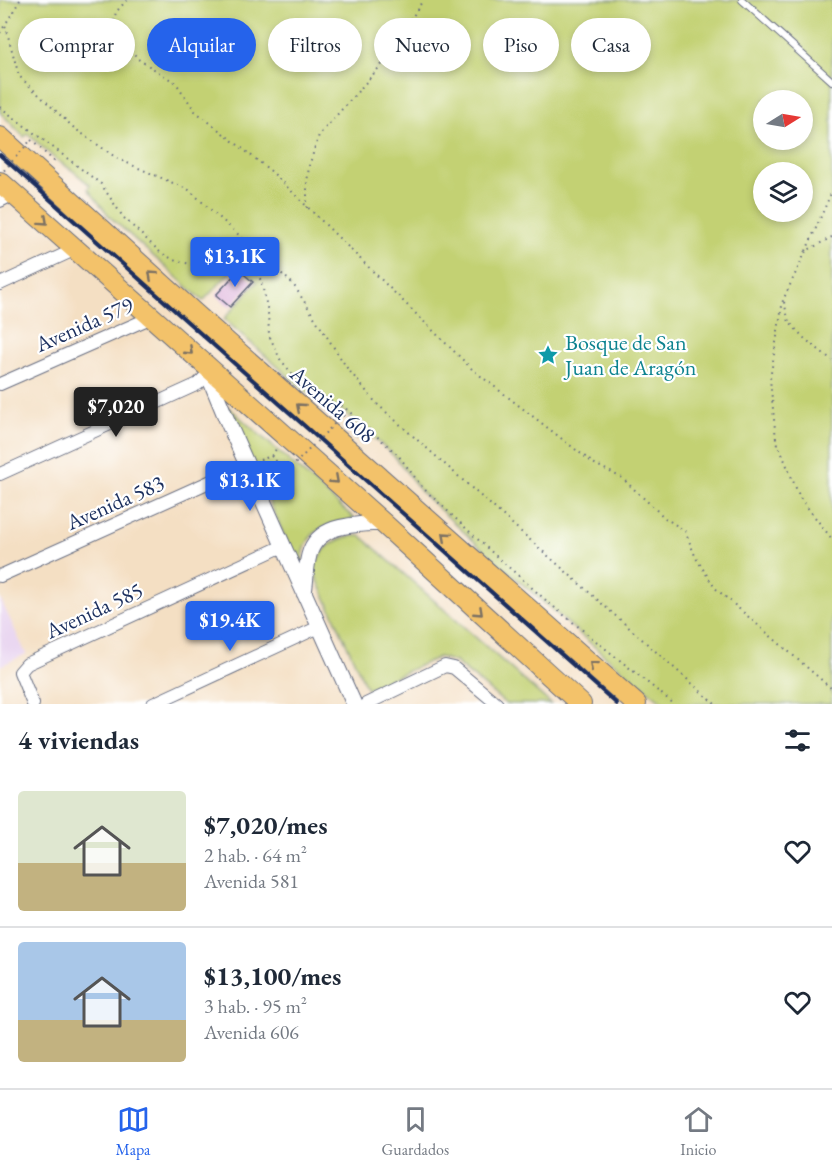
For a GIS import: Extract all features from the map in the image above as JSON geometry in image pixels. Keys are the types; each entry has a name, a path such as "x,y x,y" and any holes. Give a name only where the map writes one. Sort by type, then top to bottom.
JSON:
{"highway":[{"name":"Avenida 608","path":"0,137 195,314 636,704"},
{"path":"5,192 76,249 383,523 581,704"}],"street":[{"path":"0,284 76,249"},
{"name":"Avenida 579","path":"0,384 152,317"},
{"path":"211,371 213,384 246,463 354,704"},
{"path":"0,474 198,384 211,371"},
{"name":"Avenida 583","path":"0,576 246,463"},
{"path":"304,593 309,555 317,540 330,530 342,526 383,523"},
{"name":"Avenida 585","path":"33,704 20,672 27,664 283,546"},
{"path":"153,704 319,627"},
{"path":"366,704 445,666 454,668 497,704"}],"lane":[{"path":"742,0 832,81"}],"path":[{"path":"0,33 20,0"},
{"path":"127,0 116,12 113,25 138,59 177,83 195,111 272,172 473,370 593,463 622,478 665,518 685,531 696,558 715,588 832,690"},
{"path":"307,208 309,166 319,135 386,61 423,0"},
{"path":"5,25 19,76 58,114 118,159 189,190 293,284 346,368 377,404 715,704"},
{"path":"0,106 101,184 123,217 161,253 176,261 207,267 237,258 251,267 261,280 268,312 269,335 280,359 294,376 321,396 343,406 398,455 423,488 486,547 549,603 674,704"},
{"path":"0,175 31,140 55,162"},
{"path":"832,191 783,300 770,379 776,439 800,498 832,539"},
{"path":"806,251 832,237"},
{"path":"783,300 789,322 805,339 832,360"},
{"path":"271,456 287,472 343,415 361,430"},
{"path":"246,463 271,456 285,435"}],"shaded area":[{"path":"0,598 26,654 0,666"}],"green space":[{"name":"Bosque de San Juan de Aragón","path":"0,0 832,0 832,704 665,704 604,655 480,547 422,493 396,458 365,430 340,409 328,406 305,391 224,319 257,282 239,263 203,301 110,217 88,189 90,185 55,159 28,134 24,137 0,112"},
{"path":"227,406 355,519 330,524 313,534 304,550 302,576"},
{"path":"361,536 551,704 506,704 455,662 439,657 367,689 313,570 323,551 339,540"}],"building":[{"path":"239,270 253,282 230,307 216,295"}],"railway":[{"path":"0,155 617,704"}],"place":[{"name":"Bosque de San Juan de Aragón","path":"548,355"}]}
